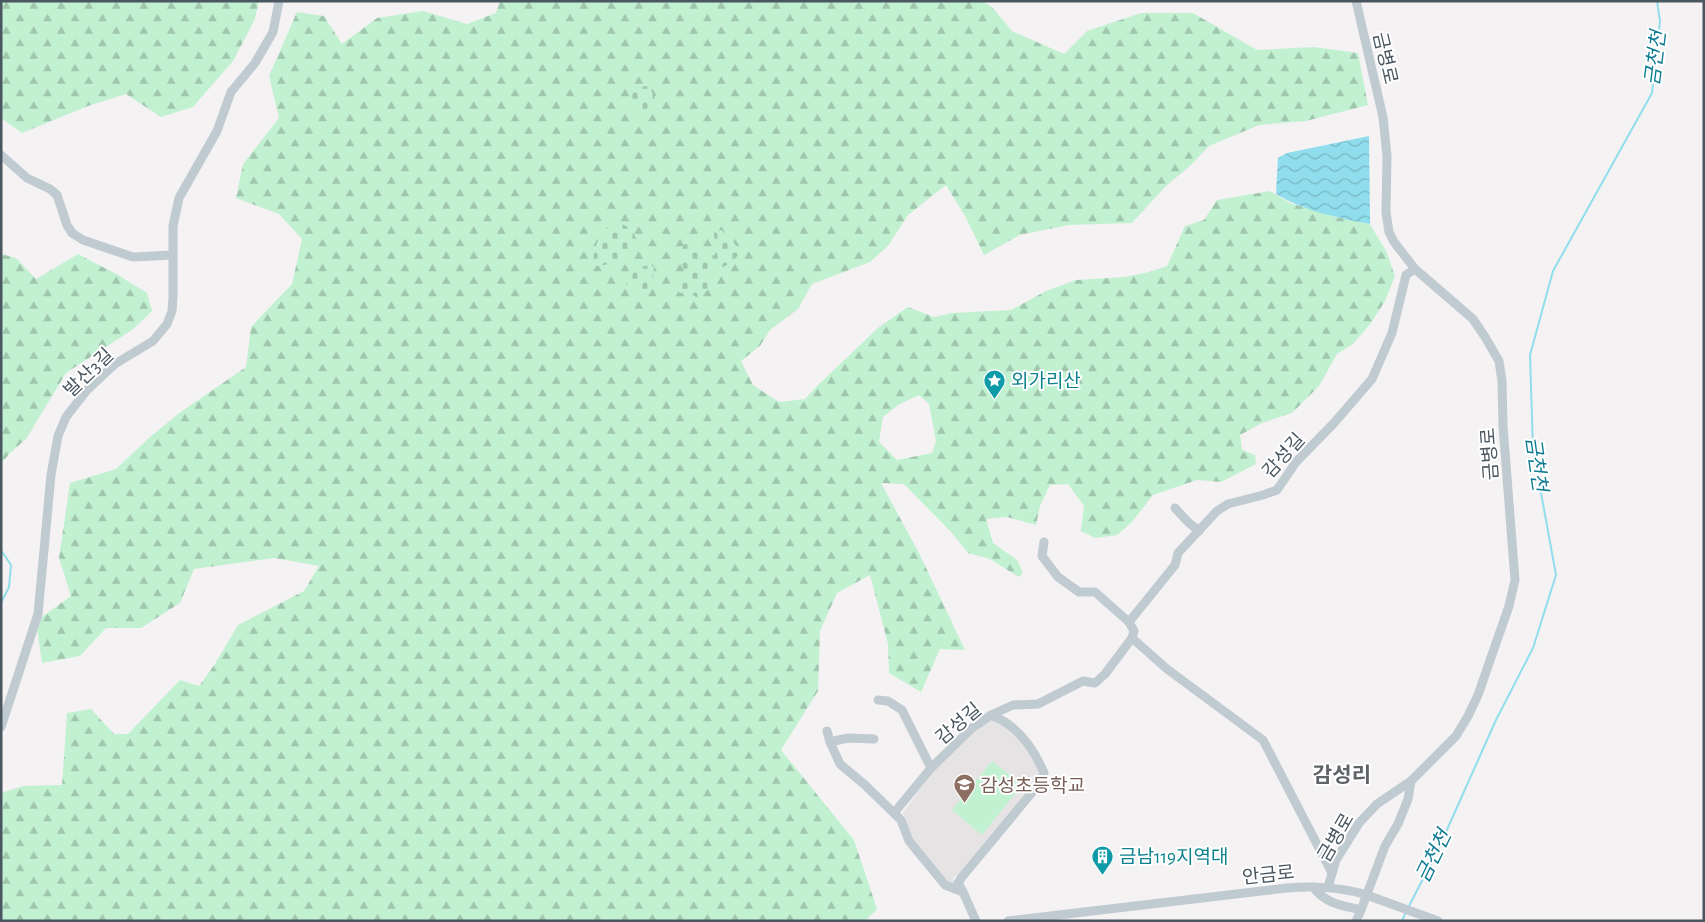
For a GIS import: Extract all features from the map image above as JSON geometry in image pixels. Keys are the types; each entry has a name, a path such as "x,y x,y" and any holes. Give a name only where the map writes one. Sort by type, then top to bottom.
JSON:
{"street":[{"name":"발산3길","path":"1,727 38,614 51,475 58,436 66,417 87,390 115,364 153,341 167,324 172,311 173,297 173,226 180,198 217,131 231,92 255,63 273,32 279,1"},
{"name":"금병로","path":"1328,887 1336,860 1359,823 1377,804 1411,781 1456,736 1478,695 1509,606 1514,580 1503,426 1502,381 1498,361 1485,336 1473,319 1415,269 1394,242 1389,232 1386,212 1386,156 1383,117 1356,1"},
{"path":"1,155 26,178 50,189 57,195 67,225 72,233 83,240 133,257 173,255"},
{"name":"감성길","path":"1129,622 1175,565 1178,553 1217,511 1228,504 1277,490 1296,462 1334,423 1372,379 1392,333 1406,275 1415,269"},
{"path":"1175,508 1199,531"},
{"path":"1044,542 1042,556 1058,577 1078,592 1095,592 1129,622 1134,631 1132,638 1167,669 1262,740 1332,874"},
{"name":"감성길","path":"894,813 931,768 972,728 991,715 1013,705 1038,704 1083,681 1096,683 1106,674 1132,638"},
{"name":"감성길","path":"878,700 888,700 902,710 931,768"},
{"path":"976,921 958,883 1039,784 1044,773 1038,758 1027,742 1008,724 991,715"},
{"path":"827,731 840,764 901,820 909,841 945,885 963,892"},
{"path":"830,742 848,738 874,739"},
{"path":"1356,921 1384,846 1398,824 1408,799 1411,781"},
{"path":"1313,887 1318,895 1328,902 1361,910"},
{"name":"안금로","path":"1008,921 1287,888 1328,887 1364,894 1438,921"}],"shaded area":[{"name":"감성초등학교","path":"991,717 1026,746 1040,772 1040,777 962,875 953,878 955,885 950,887 913,841 903,813 933,771 966,738"}],"green space":[{"path":"1,1 259,1 255,19 233,61 193,107 161,117 126,94 88,106 22,133 1,118"},
{"path":"500,1 982,1 992,7 1012,31 1064,54 1087,31 1141,13 1193,13 1257,50 1314,47 1358,53 1368,105 1306,121 1259,125 1209,146 1191,165 1166,186 1132,223 1069,225 1020,235 984,255 965,216 946,185 908,215 888,246 870,262 812,284 798,309 770,330 760,346 741,361 753,385 779,402 805,399 879,327 908,307 934,317 952,313 1011,310 1046,291 1076,280 1125,277 1167,266 1185,226 1204,220 1217,200 1270,191 1290,203 1336,217 1370,224 1386,251 1395,276 1385,301 1371,323 1353,344 1337,354 1319,386 1292,413 1262,423 1240,435 1242,450 1255,455 1256,464 1221,482 1197,480 1153,495 1132,522 1117,535 1095,538 1081,531 1084,506 1068,484 1050,485 1040,506 1036,525 1007,517 986,519 993,543 1017,560 1023,573 1019,577 990,559 968,553 952,533 904,484 881,483 919,553 965,650 940,649 921,692 889,673 888,644 870,575 837,593 820,631 818,691 781,750 854,840 877,909 865,921 1,921 1,793 23,786 62,785 67,713 91,709 114,734 128,734 180,680 199,686 215,664 238,625 304,591 319,566 274,558 194,569 180,603 141,628 106,628 80,656 42,663 36,621 71,596 59,558 70,483 116,469 178,414 246,367 251,327 292,284 302,239 279,214 236,198 243,164 279,118 269,76 297,12 324,16 342,44 377,18 423,11 467,24 496,13","holes":["919,395 929,404 936,441 932,453 897,460 879,442 883,417 898,405"]},
{"path":"649,86 656,101 641,113 634,109 629,97 638,87"},
{"path":"615,222 632,231 635,236 636,247 624,259 597,266 593,261 597,243 602,233"},
{"path":"721,230 731,238 740,252 730,263 709,276 713,285 698,298 687,292 680,293 673,286 688,275 679,261 680,250 685,244 693,244 705,256 715,255 714,232"},
{"path":"1,254 16,258 36,279 78,254 147,293 152,311 132,330 66,373 26,439 1,464"},
{"path":"650,265 654,267 653,277 646,291 629,288 623,278 641,267"},
{"path":"992,761 1022,785 982,835 952,810"}],"water":[{"path":"1369,136 1370,224 1310,209 1276,194 1278,158 1287,153"}],"waterway":[{"name":"금천천","path":"1408,908 1437,852 1496,720 1533,648 1556,575 1533,449 1530,355 1553,271 1652,93 1660,21 1657,1"},
{"path":"1,550 11,565 9,587 1,603"},
{"name":"금천천","path":"1402,921 1406,912"}],"place":[{"name":"외가리산","path":"995,399"},
{"name":"감성초등학교","path":"964,804"},
{"name":"금남119지역대","path":"1103,875"}],"district":[{"name":"감성리","path":"1342,775"}]}
